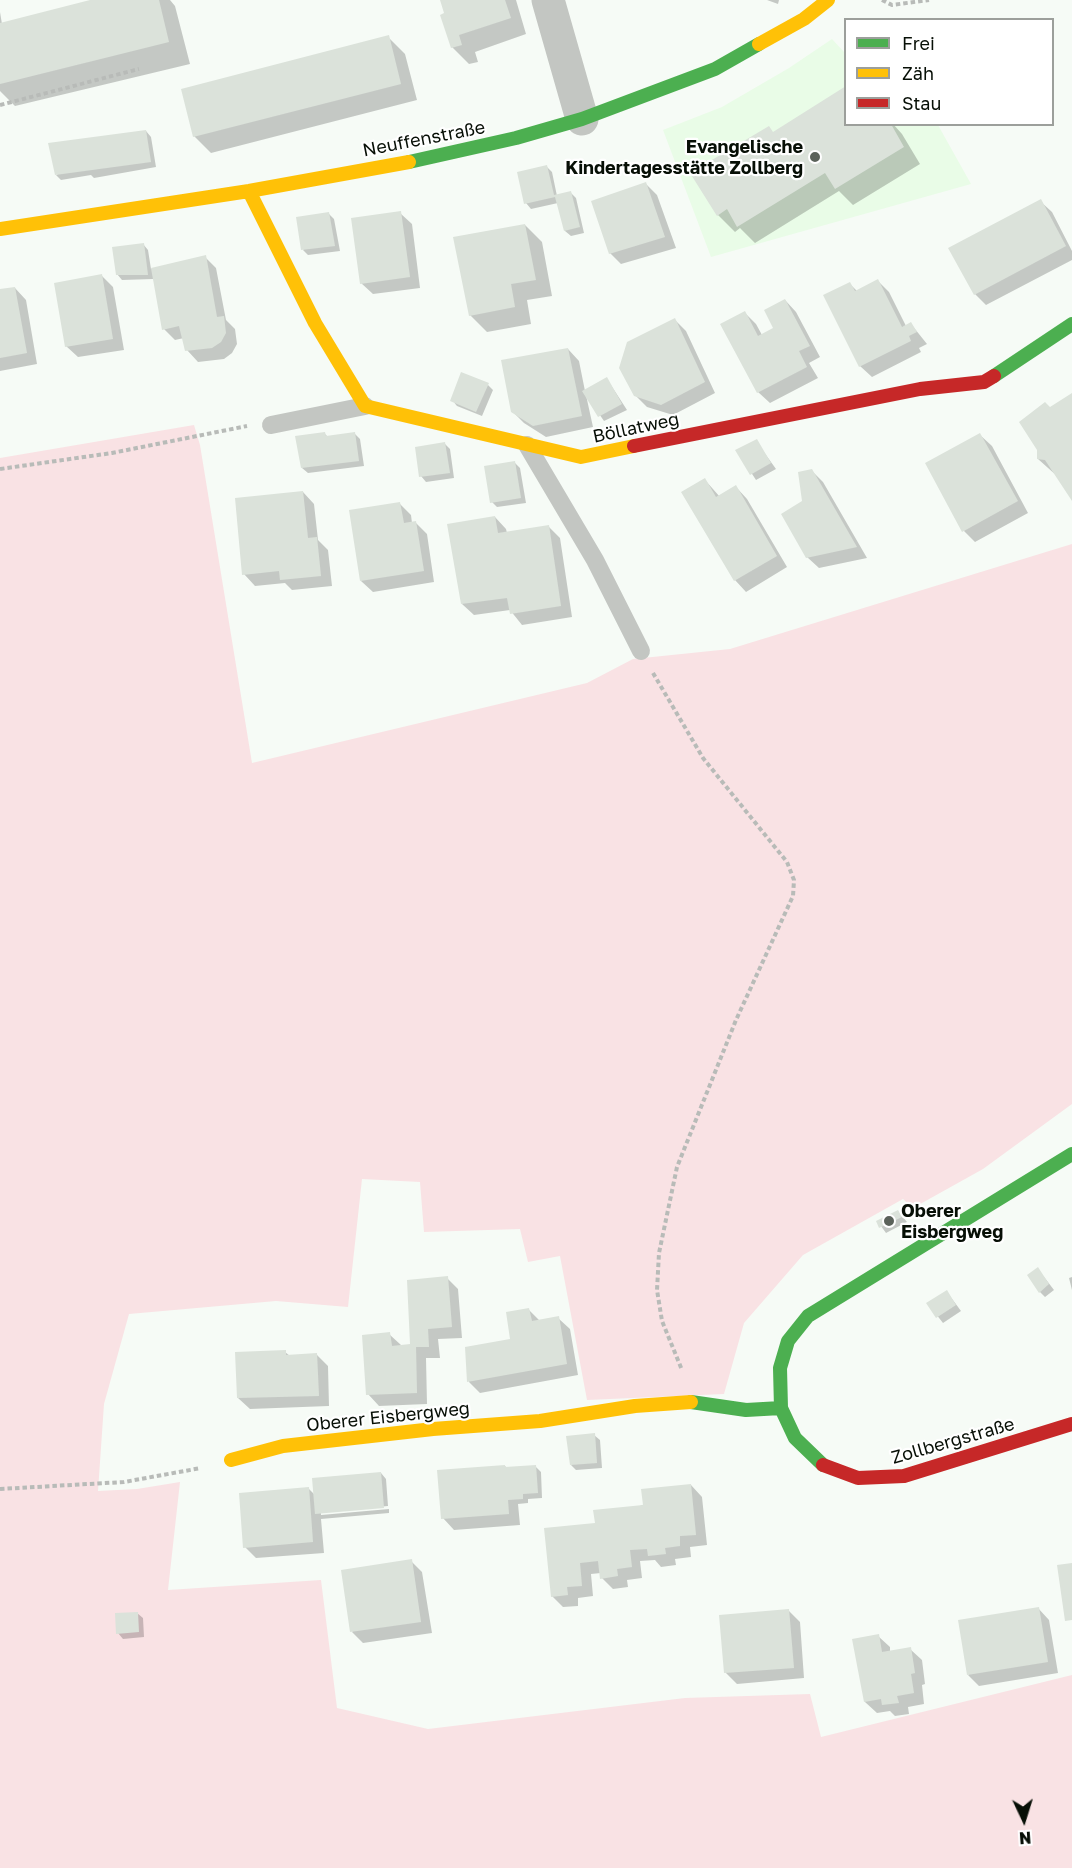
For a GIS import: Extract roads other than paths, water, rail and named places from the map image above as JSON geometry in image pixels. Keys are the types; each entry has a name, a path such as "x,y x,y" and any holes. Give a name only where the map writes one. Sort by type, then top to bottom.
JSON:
{"street":[{"path":"548,0 582,118"},
{"name":"Neuffenstraße","path":"0,229 249,190 474,149 582,118 715,69 804,19 828,0"},
{"path":"249,190 315,324 365,405"},
{"name":"Böllatweg","path":"365,405 527,445 586,457 920,389 984,382 1072,324"},
{"name":"Zollbergstraße","path":"1072,1154 808,1316 788,1341 779,1383 781,1408 795,1438 813,1458 833,1471 858,1478 904,1476 1072,1424"},
{"name":"Oberer Eisbergweg","path":"231,1460 283,1446 433,1429 540,1421 635,1406 690,1402 734,1410 781,1408"}],"lane":[{"path":"271,424 365,405"},
{"path":"527,445 595,560 641,651"}],"place":[{"name":"Evangelische Kindertagesstätte Zollberg","path":"815,157"},
{"name":"Oberer Eisbergweg","path":"889,1221"}]}
